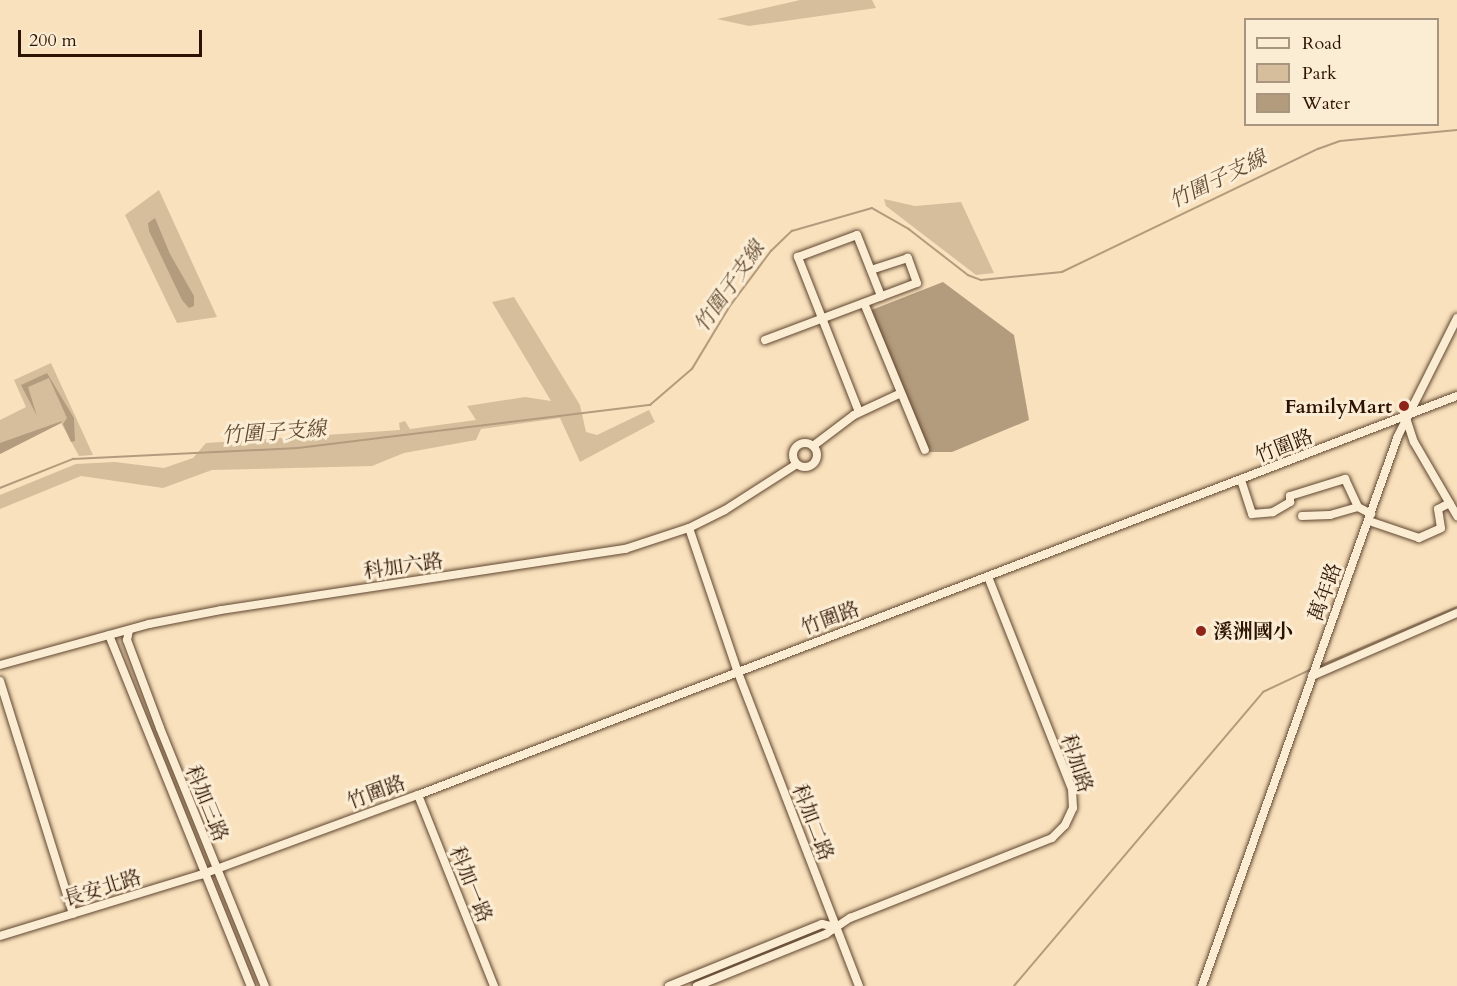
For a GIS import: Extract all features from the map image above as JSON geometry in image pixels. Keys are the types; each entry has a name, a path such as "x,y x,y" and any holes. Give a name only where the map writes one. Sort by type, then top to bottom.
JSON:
{"street":[{"path":"859,412 798,256 857,234 881,296"},
{"path":"765,340 917,282 908,258 871,270"},
{"path":"864,303 899,394 925,450"},
{"name":"萬年路","path":"1202,986 1406,418 1457,318"},
{"path":"813,446 859,412 899,394"},
{"name":"竹圍路","path":"212,869 418,795 737,670 1406,418 1457,396"},
{"path":"1406,418 1413,442 1457,516"},
{"path":"806,442 813,446 817,457 813,464 797,464 793,454 796,447 806,442"},
{"name":"科加六路","path":"0,665 129,630 221,610 588,557 689,528 725,510 797,464"},
{"path":"1241,480 1252,514 1273,512 1290,502 1290,496 1345,479 1358,507 1370,517 1419,538 1441,528 1438,509 1450,503"},
{"path":"1302,516 1330,515 1358,507"},
{"name":"科加二路","path":"689,528 737,670 859,986"},
{"name":"科加路","path":"697,986 1052,838 1071,814 1074,802 1070,782 988,577"},
{"path":"1314,670 1457,613"},
{"name":"科加三路","path":"129,630 127,640 212,869 252,986"},
{"name":"科加三路","path":"109,635 265,986"},
{"path":"0,681 73,914"},
{"name":"科加一路","path":"418,795 494,986"},
{"name":"長安北路","path":"0,936 212,869"},
{"name":"科加路","path":"669,986 822,924 835,927"}],"green space":[{"path":"800,0 872,0 876,8 749,26 717,19"},
{"path":"159,190 217,317 177,323 125,215"},
{"path":"884,199 915,206 961,202 994,273 976,275 886,206"},
{"path":"514,297 580,405 586,432 597,435 649,410 655,422 580,462 560,418 481,429 476,440 404,453 372,466 212,470 163,488 81,476 0,509 0,495 76,464 115,462 164,468 193,458 206,443 400,430 399,423 405,421 410,429 476,420 467,406 525,397 551,401 492,302"},
{"path":"51,363 93,455 79,456 61,423 0,454 0,420 26,407 14,380"}],"water":[{"path":"155,218 170,254 194,296 194,306 189,308 182,300 149,231 148,223"},
{"path":"943,282 1014,335 1029,420 952,452 925,452 869,311"},
{"path":"47,373 74,418 75,441 71,442 63,424 67,418 49,378 28,387 37,416 21,385"},
{"path":"62,421 61,423 0,454 0,443"}],"waterway":[{"name":"竹圍子支線","path":"0,488 73,459 298,448 650,405 692,369 730,306 771,251 792,231 872,208 909,229 968,275 981,280 1062,272 1318,149 1340,141 1457,130"},
{"path":"1320,666 1457,607"},
{"path":"1014,986 1263,692 1310,670"}],"place":[{"name":"FamilyMart","path":"1404,406"},
{"name":"溪洲國小","path":"1201,631"}]}
